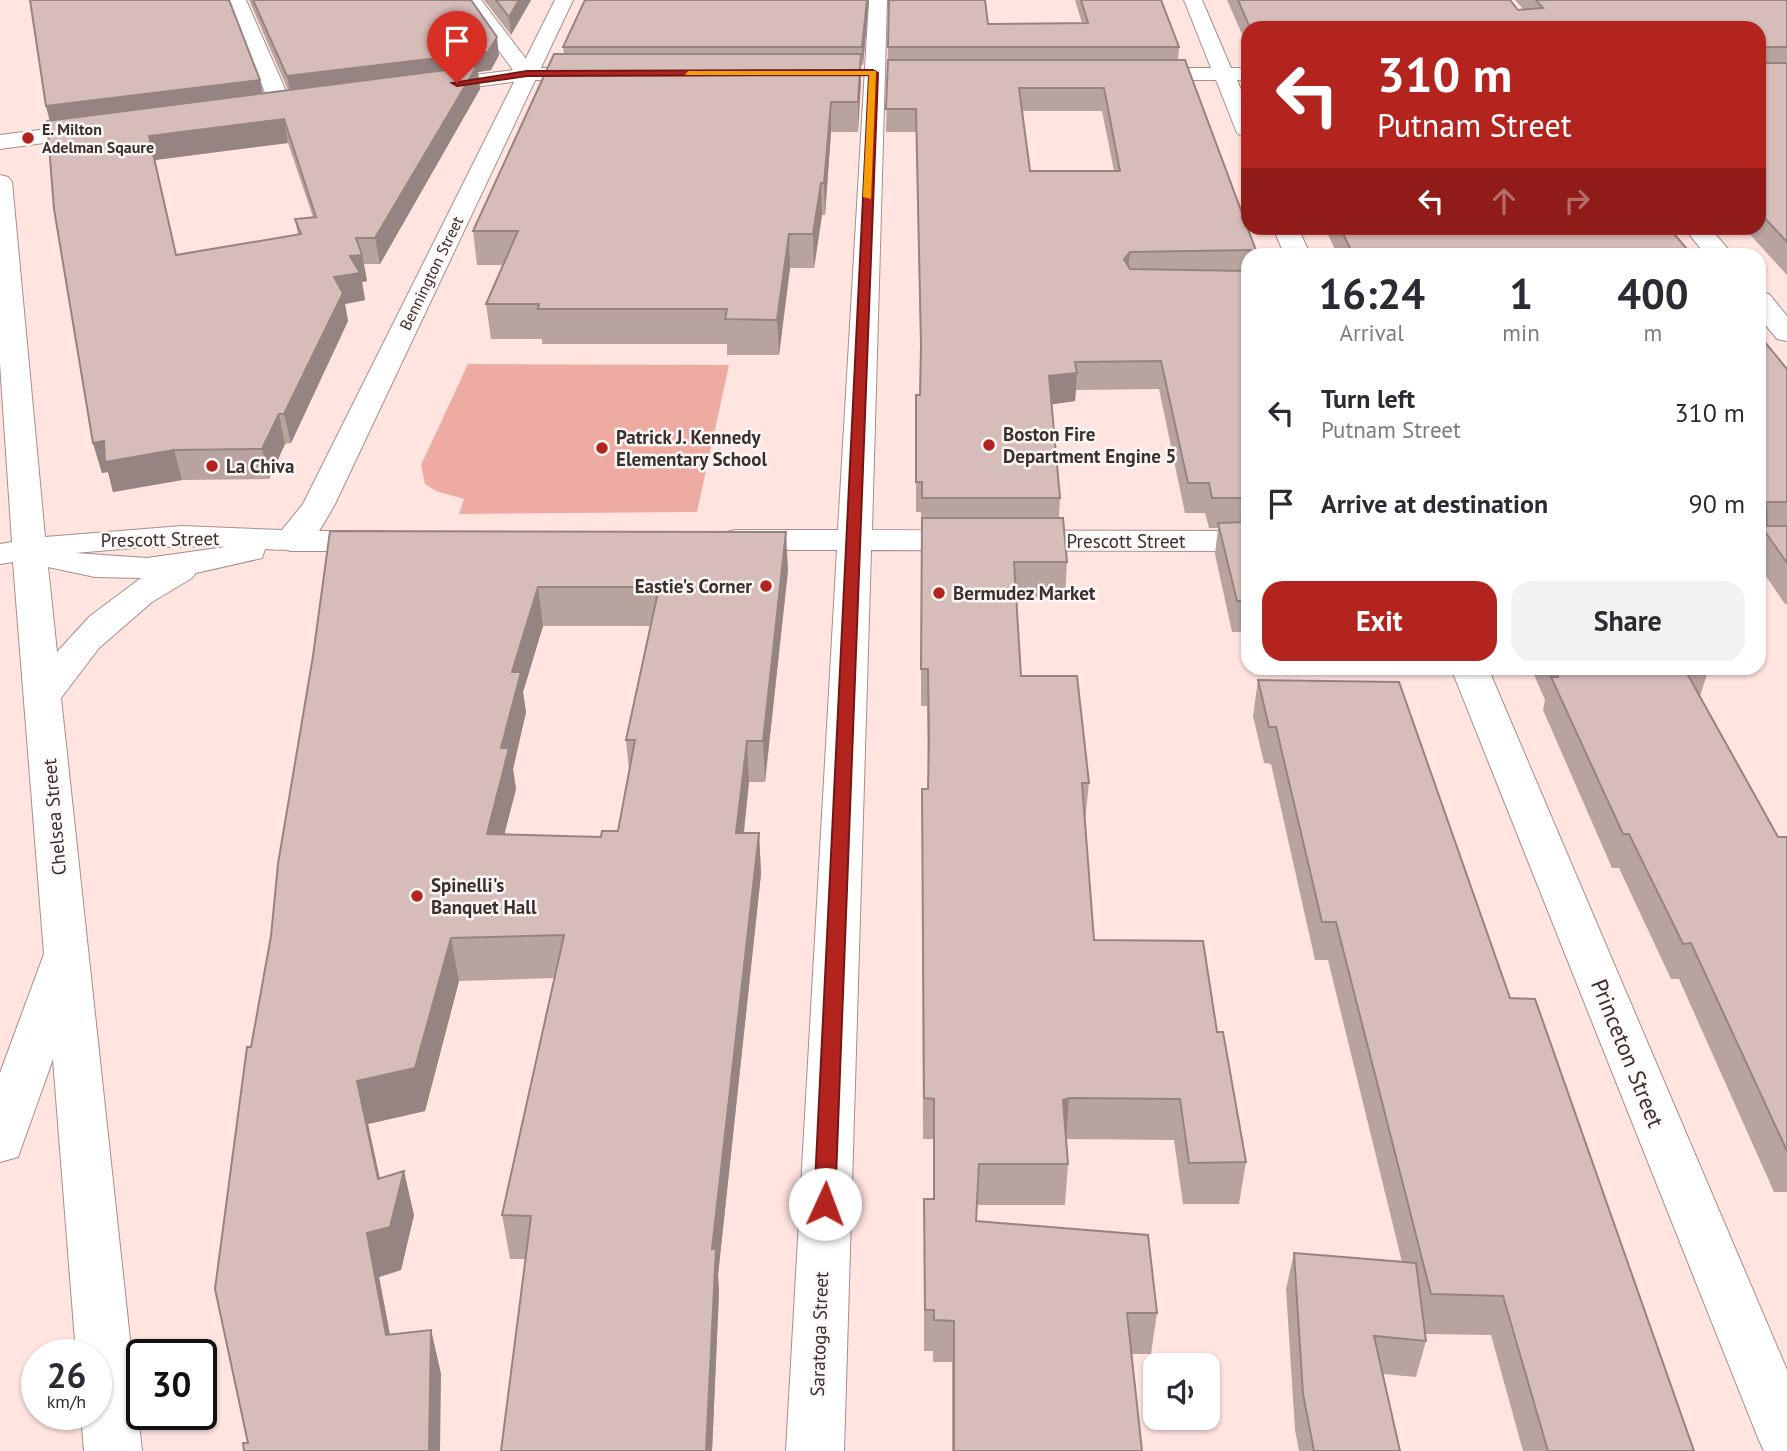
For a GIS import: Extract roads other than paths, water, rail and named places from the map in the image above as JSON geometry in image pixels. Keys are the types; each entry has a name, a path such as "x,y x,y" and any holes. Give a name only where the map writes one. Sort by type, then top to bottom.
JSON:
{"street":[{"path":"237,0 281,105"},
{"path":"471,0 527,74"},
{"name":"Bennington Street","path":"291,541 309,522 319,503 564,0"},
{"name":"Saratoga Street","path":"815,1451 852,540 878,0"},
{"path":"1193,0 1241,116"},
{"path":"401,90 527,74 618,74"},
{"path":"1122,74 1241,74"},
{"path":"254,109 308,102"},
{"path":"0,142 119,127"},
{"name":"Chelsea Street","path":"0,182 15,551 44,696 67,949 71,1025 113,1451"},
{"path":"1766,308 1787,333"},
{"name":"Prescott Street","path":"15,551 128,538 233,537 291,541 411,541"},
{"name":"Prescott Street","path":"709,540 1241,541"},
{"name":"Prescott Street","path":"15,551 88,566 165,568 199,564 291,541"},
{"path":"44,696 68,662 104,623 136,596 199,564"},
{"name":"Princeton Street","path":"1472,675 1787,1438"},
{"path":"0,1143 67,949"}],"place":[{"name":"E. Milton Adelman Sqaure","path":"28,138"},
{"name":"Boston Fire Department Engine 5","path":"989,445"},
{"name":"Patrick J. Kennedy Elementary School","path":"602,448"},
{"name":"La Chiva","path":"212,466"},
{"name":"Eastie's Corner","path":"766,586"},
{"name":"Bermudez Market","path":"939,593"},
{"name":"Spinelli's Banquet Hall","path":"417,896"}]}
